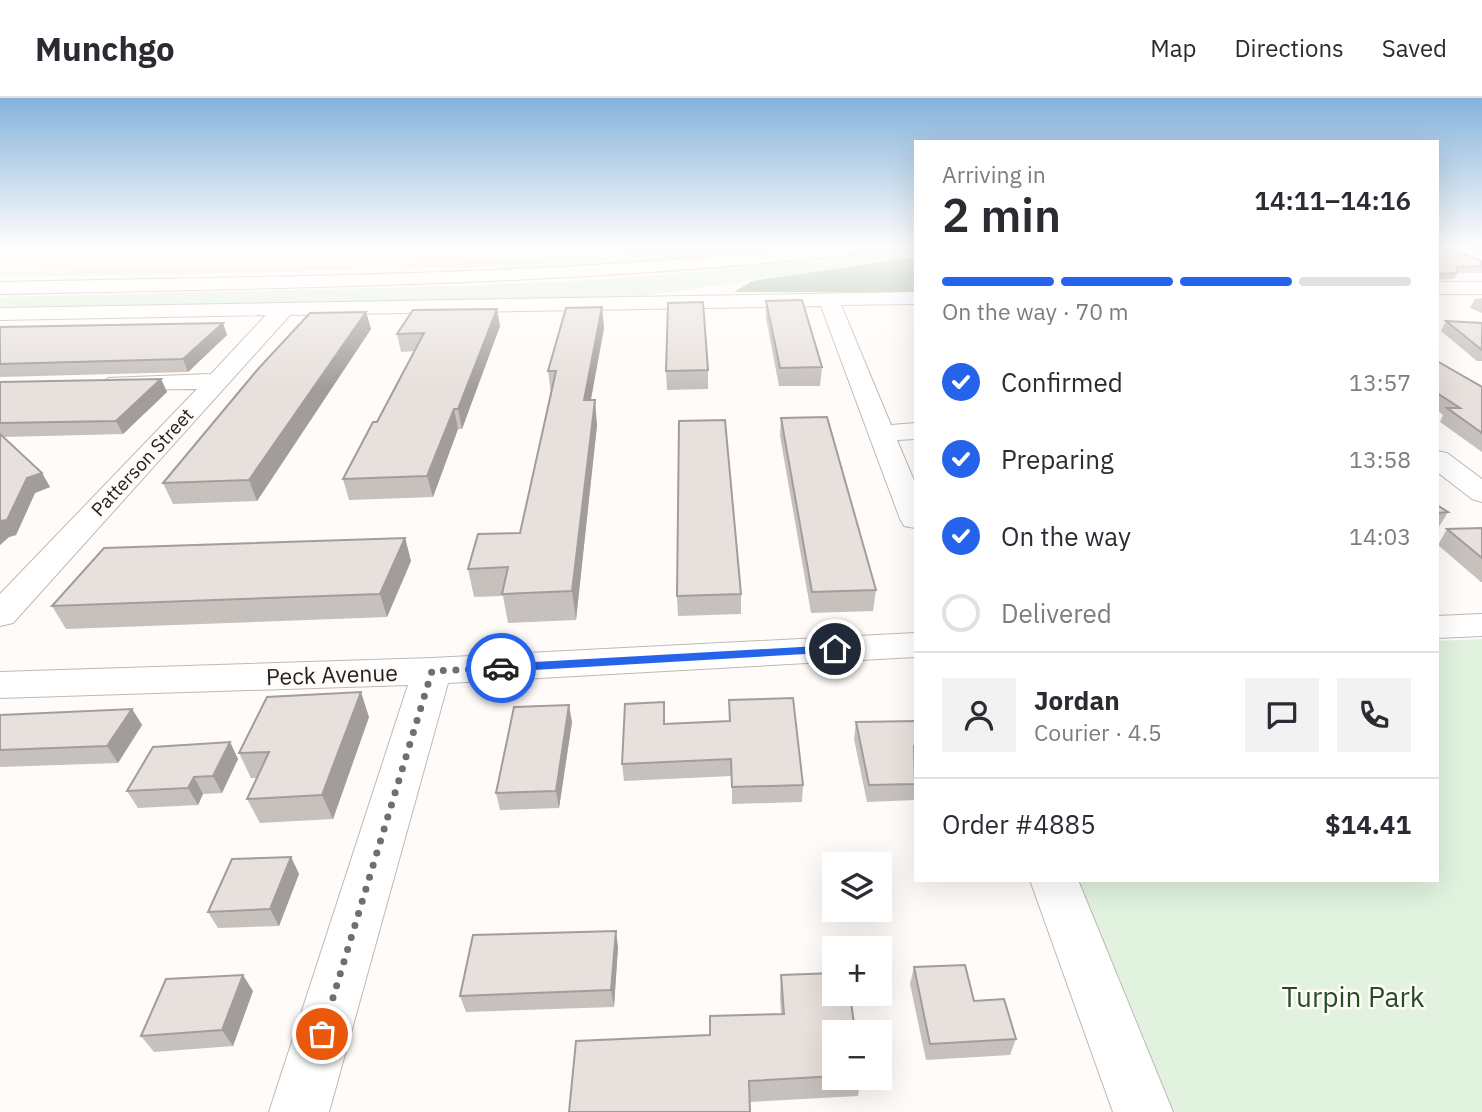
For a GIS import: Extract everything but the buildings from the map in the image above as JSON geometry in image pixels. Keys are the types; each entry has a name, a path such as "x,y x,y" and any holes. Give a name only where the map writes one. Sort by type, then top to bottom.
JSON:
{"street":[{"path":"0,314 914,298"},
{"path":"828,299 914,516"},
{"name":"Patterson Street","path":"0,615 284,309"},
{"path":"95,384 217,381"},
{"path":"882,433 914,431"},
{"path":"1439,461 1482,493"},
{"path":"1439,627 1482,625"},
{"name":"Peck Avenue","path":"0,685 432,671 914,645"},
{"path":"299,1112 432,671"},
{"path":"1055,882 1143,1112"}],"green space":[{"path":"156,293 660,293 634,297 0,307 0,297"},
{"name":"Turpin Park","path":"1482,639 1482,1112 1162,1112 1072,882 1439,882 1439,641"}],"way so far":[{"path":"322,1034 432,671 501,668"}],"route":[{"path":"501,668 835,649"}]}
